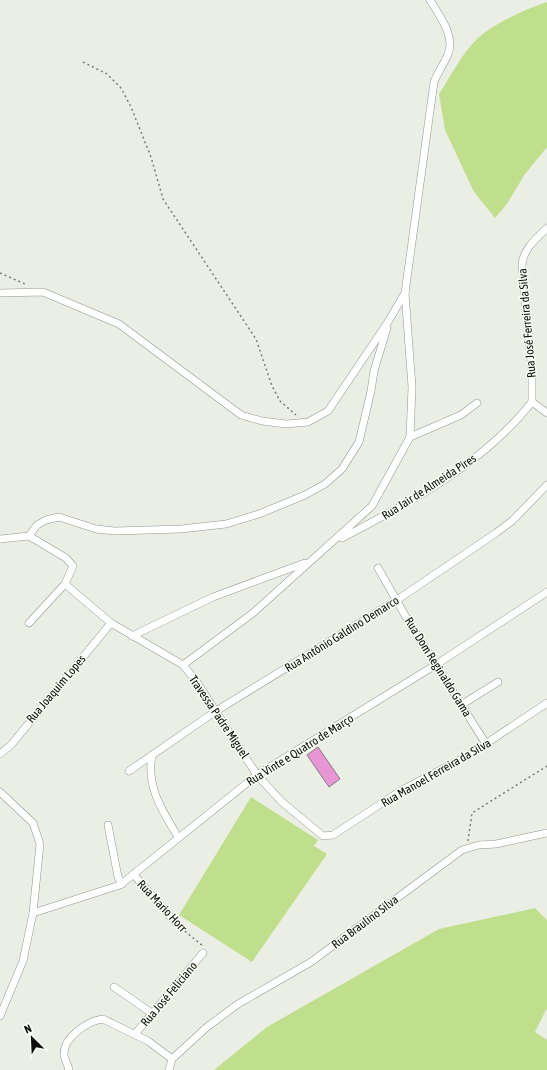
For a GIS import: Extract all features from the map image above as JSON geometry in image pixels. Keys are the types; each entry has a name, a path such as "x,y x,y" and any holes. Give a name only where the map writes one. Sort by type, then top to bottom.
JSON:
{"street":[{"path":"183,665 253,612 309,562 333,543 377,500 410,437 412,387 405,293 434,82 448,54 449,41 445,25 430,0"},
{"name":"Rua José Ferreira da Silva","path":"532,402 532,373 522,264 525,252 536,238 547,228"},
{"path":"0,293 43,292 119,324 241,415 286,424 308,422 328,411 388,322 405,293"},
{"path":"29,536 37,525 46,520 59,517 96,529 115,531 182,529 226,524 259,514 305,495 325,484 342,469 359,442 374,371 388,322"},
{"path":"410,437 461,415 477,402"},
{"path":"532,402 547,413"},
{"name":"Rua Jair de Almeida Pires","path":"333,543 403,507 472,461 517,421 532,402"},
{"name":"Rua Antônio Galdino Demarco","path":"129,771 216,711 397,600 507,525 547,485"},
{"path":"0,538 29,536 72,563 72,571 65,584 29,623"},
{"path":"132,636 213,597 309,562"},
{"name":"Rua Dom Reginaldo Gama","path":"378,568 486,744"},
{"name":"Travessa Padre Miguel","path":"65,584 111,623 183,665 196,681 257,775 282,802 323,836"},
{"name":"Rua Vinte e Quatro de Março","path":"32,913 106,891 121,885 178,837 257,775 437,664 547,592"},
{"name":"Rua Joaquim Lopes","path":"0,754 11,745 42,705 111,623"},
{"path":"461,705 498,682"},
{"name":"Rua Manoel Ferreira da Silva","path":"323,836 332,835 402,790 486,744 547,703"},
{"path":"152,756 151,763 155,795 161,810 178,837"},
{"path":"0,792 33,823 40,844 32,913 23,961 0,1016"},
{"path":"108,825 118,877 121,885"},
{"path":"468,847 496,844 547,832"},
{"name":"Rua Braulino Silva","path":"172,1059 207,1027 238,1004 311,962 468,847"},
{"name":"Rua Mario Horr","path":"134,875 176,923"},
{"name":"Rua José Feliciano","path":"135,1034 203,953"},
{"path":"114,987 153,1014"},
{"path":"69,1070 64,1054 66,1044 78,1030 103,1019 135,1034 172,1059 169,1070"}],"path":[{"path":"83,62 107,74 121,88 131,107 152,157 163,199 256,339 272,386 280,401 292,413 308,422"},
{"path":"0,274 29,286"},
{"path":"468,847 472,813 547,766"},
{"name":"Rua Mario Horr","path":"176,923 203,946 203,953"}],"green space":[{"path":"547,2 547,147 525,174 507,204 495,218 474,192 445,130 439,94 472,44 485,32 511,17"},
{"path":"251,797 318,840 314,846 327,854 252,962 179,915"},
{"path":"535,908 547,920 547,1008 535,1032 547,1040 547,1070 214,1070 267,1027 439,929"}],"building":[{"path":"318,747 340,779 329,787 307,755"}]}
